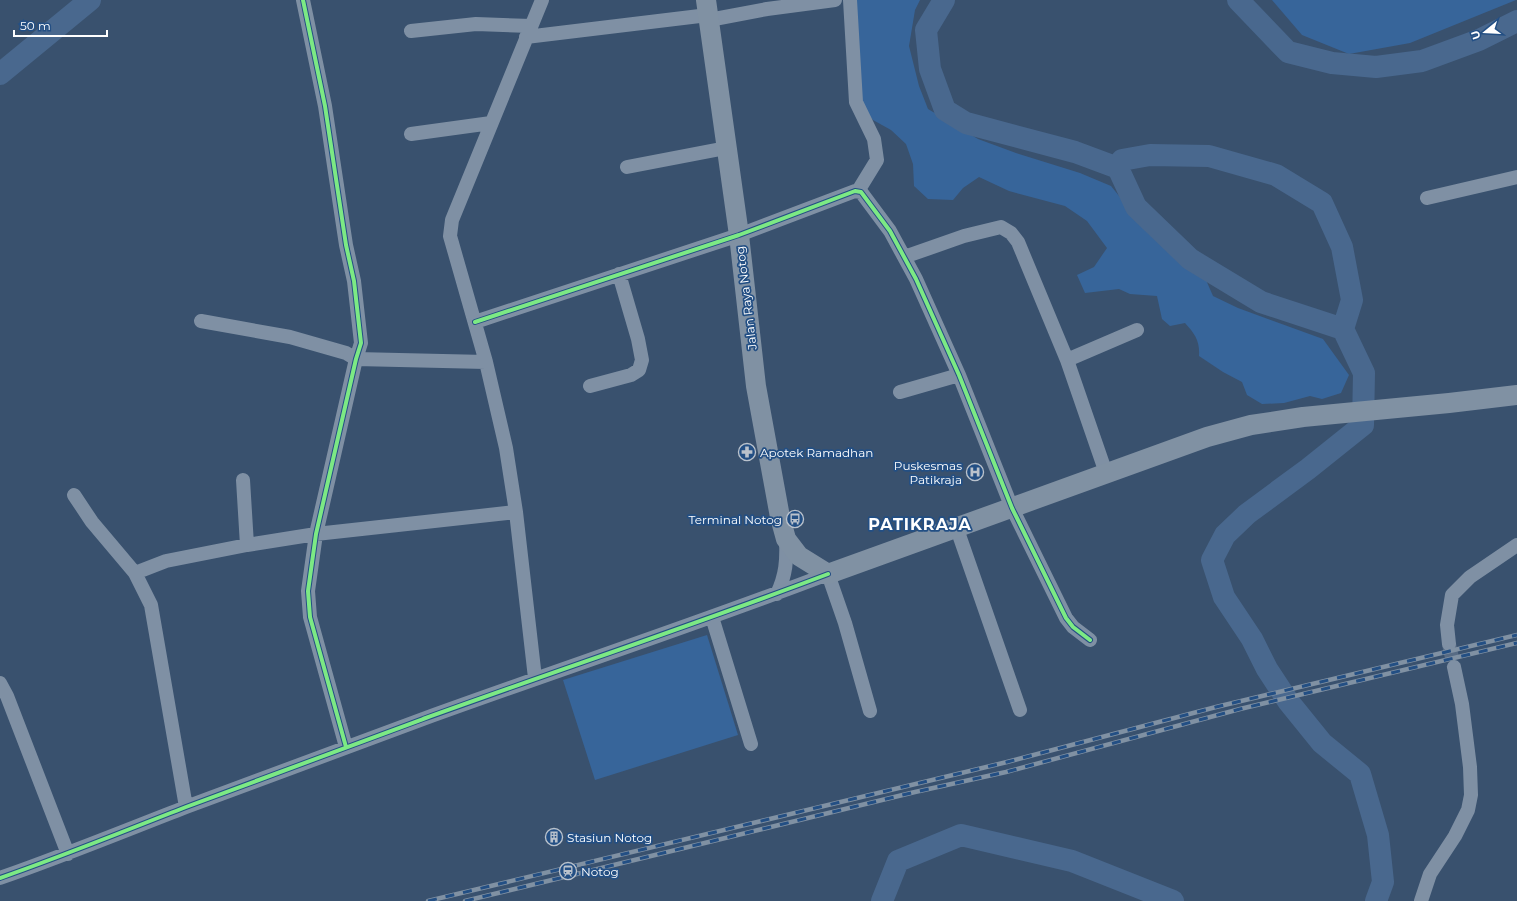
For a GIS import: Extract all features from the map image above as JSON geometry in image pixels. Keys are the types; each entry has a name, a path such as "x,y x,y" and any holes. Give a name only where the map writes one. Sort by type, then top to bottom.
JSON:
{"highway":[{"name":"Jalan Raya Notog","path":"708,12 739,235 756,386 780,517 786,539 799,556 828,574"},
{"path":"828,574 957,529 1207,437 1251,425 1303,417 1517,395"}],"street":[{"path":"303,0 325,106 346,245 354,281 361,343 316,534 308,590 310,617 346,747"},
{"path":"535,678 516,512 506,448 486,362 450,236 452,220 542,0"},
{"path":"412,31 476,24 528,32 708,12 767,9 835,0"},
{"path":"850,0 856,102 874,139 877,160 858,192"},
{"path":"411,134 491,123"},
{"path":"627,167 726,148"},
{"path":"1427,198 1517,177"},
{"path":"475,322 739,235 855,191 861,192 890,231 916,279 959,375 1012,508 1066,618 1073,627 1090,640"},
{"path":"904,257 964,236 1002,227 1011,233 1018,242 1067,360 1106,473"},
{"path":"590,386 631,375 639,370 642,360 638,340 619,274"},
{"path":"201,321 290,337 346,354 356,359 486,362"},
{"path":"1067,360 1137,330"},
{"path":"900,392 959,375"},
{"path":"243,480 247,545"},
{"path":"74,496 92,522 135,573 151,605 186,807"},
{"path":"135,573 166,561 247,545 316,534 516,512"},
{"path":"957,529 1020,710"},
{"path":"776,594 784,581 787,558 786,539"},
{"path":"1449,644 1447,626 1452,595 1470,577 1517,545"},
{"path":"0,878 68,854 186,807 346,747 535,678 712,617 828,574 845,623 870,711"},
{"path":"712,617 751,744"},
{"path":"1421,901 1430,874 1455,836 1468,810 1471,795 1470,766 1462,704 1454,668"},
{"path":"0,683 7,696 68,854"}],"shaded area":[{"path":"850,0 920,0 915,10 909,46 919,86 928,109 978,139 1019,154 1080,173 1111,186 1132,212 1206,280 1213,296 1238,308 1323,339 1349,375 1341,393 1322,399 1310,396 1284,403 1262,404 1247,395 1242,382 1223,372 1199,356 1198,342 1192,331 1185,323 1170,326 1162,319 1157,296 1130,294 1119,289 1085,293 1077,275 1094,267 1107,248 1087,221 1065,206 1009,191 979,177 963,188 953,200 928,199 914,186 913,164 906,144 891,130 873,120 856,102"},
{"path":"1272,0 1516,0 1410,43 1349,54 1302,35"},
{"path":"707,635 738,735 595,780 563,680"}],"waterway":[{"path":"0,74 90,0"},
{"path":"944,0 926,30 930,69 945,110 966,123 1075,152 1118,168 1136,207 1190,259 1261,302 1343,329 1364,373 1363,425 1308,469 1247,514 1225,535 1212,560 1224,597 1252,639 1267,669 1288,701 1322,743 1360,774 1378,835 1383,882 1376,901"},
{"path":"1238,0 1288,52 1332,63 1376,67 1422,61 1479,40 1517,21"},
{"path":"1118,168 1122,160 1150,155 1209,156 1276,175 1322,203 1342,247 1352,300 1343,329"},
{"path":"882,901 898,861 961,835 1072,861 1173,901"}],"tunnel":[{"path":"1449,644 1454,667"}],"railway":[{"path":"428,901 1007,762 1216,707 1517,635"},
{"path":"465,901 915,792 1006,772 1240,709 1517,643"}],"cycle path":[{"path":"303,0 325,106 346,245 354,281 361,343 316,534 308,591 310,617 346,747"},
{"path":"475,322 739,235 855,191 861,192 890,231 916,279 959,375 1012,508 1066,618 1073,627 1090,640"},
{"path":"0,878 423,719 828,574"}],"place":[{"name":"Apotek Ramadhan","path":"747,452"},
{"name":"Puskesmas Patikraja","path":"975,472"},
{"name":"Terminal Notog","path":"795,519"},
{"name":"Stasiun Notog","path":"554,837"},
{"name":"Notog","path":"568,871"}],"district":[{"name":"PATIKRAJA","path":"920,524"}]}
